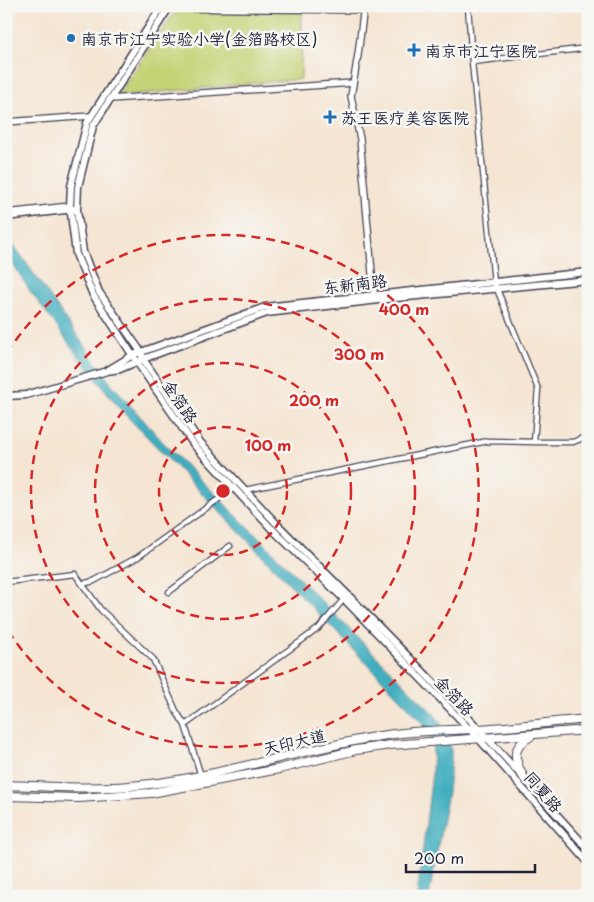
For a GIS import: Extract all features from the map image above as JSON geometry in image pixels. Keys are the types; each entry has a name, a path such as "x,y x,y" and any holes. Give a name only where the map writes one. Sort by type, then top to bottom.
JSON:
{"main road":[{"name":"金箔路","path":"165,7 93,126 72,208 83,252 99,292 194,445 269,526 479,739"},
{"name":"金箔路","path":"165,7 87,123 71,186 76,254 93,295 133,355 140,358 200,442 275,522 479,729"},
{"path":"6,215 72,208"},
{"name":"东新南路","path":"140,358 266,312 588,272"},
{"name":"东新南路","path":"140,358 265,306 495,285 588,280"},
{"path":"6,396 26,395 107,370 133,355"},
{"path":"107,370 120,369 140,358"},
{"name":"天印大道","path":"6,785 104,788 150,784 201,776 389,734 479,729 588,719"},
{"name":"同夏路","path":"479,729 588,849"},
{"name":"天印大道","path":"6,796 79,798 151,793 278,769 356,750 390,745 588,730"},
{"path":"524,778 518,767 515,757 516,752 523,742 534,735"},
{"name":"同夏路","path":"479,739 588,862"}],"street":[{"path":"468,6 495,285 538,389 534,442"},
{"path":"165,7 364,8 351,96 360,139 374,295"},
{"path":"472,62 588,48"},
{"path":"110,99 353,83"},
{"path":"6,122 91,116"},
{"path":"245,490 488,441 573,442 588,436"},
{"path":"82,584 94,581 138,558 234,488"},
{"path":"169,592 230,546"},
{"path":"6,582 74,574 101,610 153,659 176,712 185,725 201,776"},
{"path":"185,725 318,628 344,600"}],"green space":[{"path":"175,12 302,12 301,79 117,96"}],"water":[{"path":"6,234 109,381 162,441 435,715 442,725 451,750 451,760 448,792 429,896 417,896 432,773 433,744 426,728 401,699 119,408 30,291 6,253"}],"waterway":[{"path":"51,318 90,374"},
{"path":"93,377 102,386"},
{"path":"251,531 278,558"}],"place":[{"name":"南京市江宁实验小学(金箔路校区)","path":"71,38"},
{"name":"南京市江宁医院","path":"414,50"},
{"name":"苏王医疗美容医院","path":"330,117"}]}
